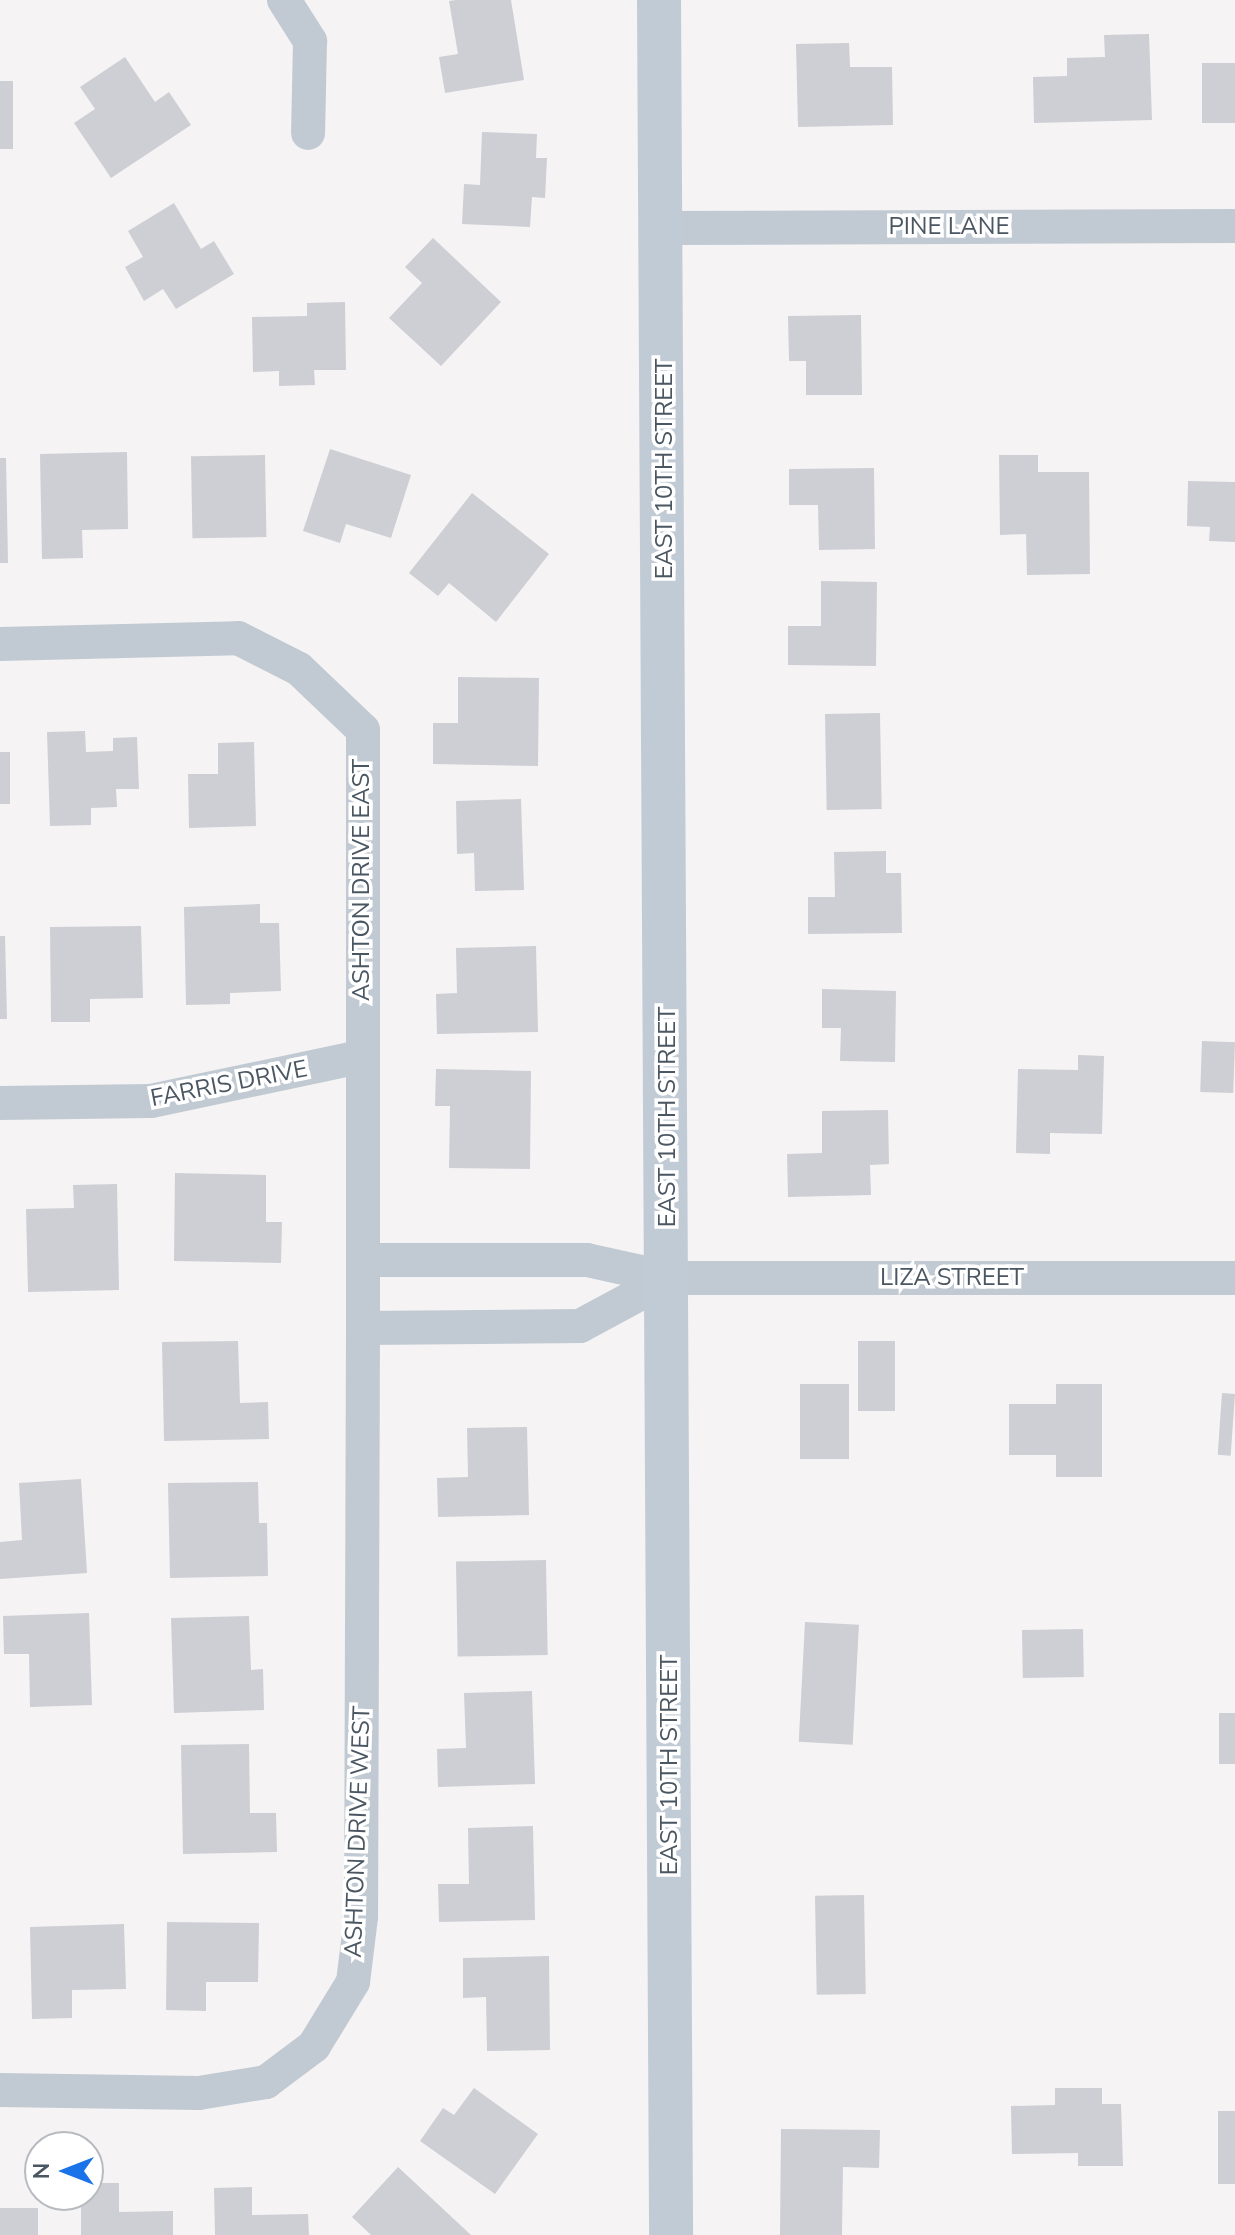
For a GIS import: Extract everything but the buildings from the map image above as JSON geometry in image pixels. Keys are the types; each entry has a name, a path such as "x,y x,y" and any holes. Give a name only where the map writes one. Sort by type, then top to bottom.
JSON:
{"street":[{"path":"284,0 310,41 308,133"},
{"name":"EAST 10TH STREET","path":"659,0 664,228 671,2235"},
{"name":"PINE LANE","path":"664,228 1235,226"},
{"name":"ASHTON DRIVE EAST","path":"0,644 238,638 299,669 363,730 360,1057 363,1328"},
{"name":"FARRIS DRIVE","path":"0,1103 151,1101 360,1057"},
{"name":"LIZA STREET","path":"363,1260 587,1260 669,1278 1235,1278"},
{"path":"363,1328 580,1326 669,1278"},
{"name":"ASHTON DRIVE WEST","path":"0,2090 199,2093 266,2082 314,2046 353,1982 361,1917 363,1328"}]}
